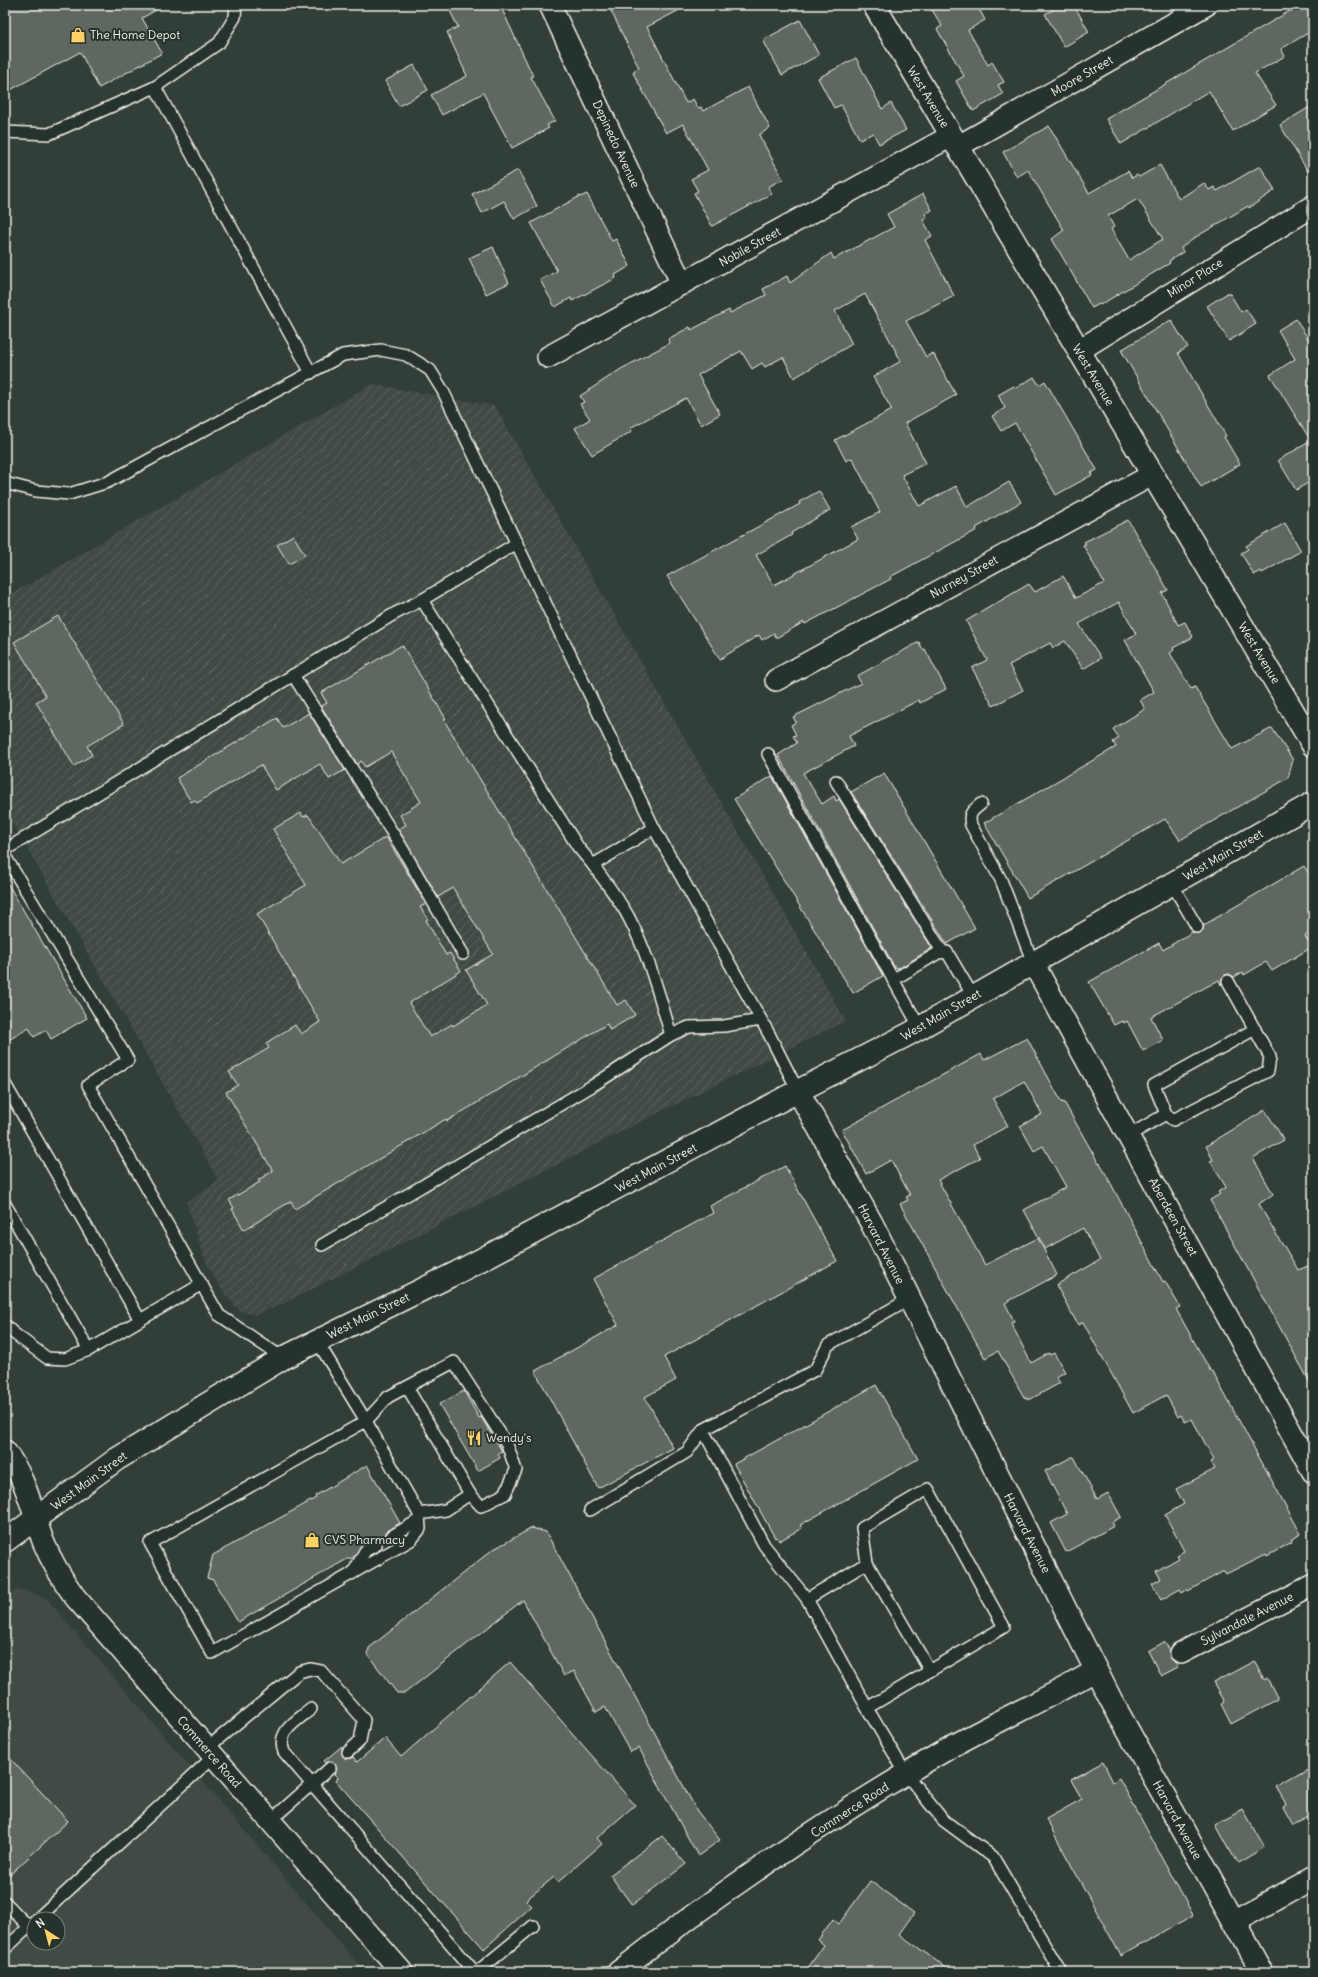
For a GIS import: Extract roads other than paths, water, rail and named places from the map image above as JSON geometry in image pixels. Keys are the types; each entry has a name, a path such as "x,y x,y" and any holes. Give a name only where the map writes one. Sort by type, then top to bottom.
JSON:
{"main road":[{"name":"West Avenue","path":"874,5 1078,351 1257,648 1313,745"},
{"name":"West Main Street","path":"5,1541 117,1459 283,1358 456,1273 798,1091 920,1028 973,996 1313,803"},
{"name":"Harvard Avenue","path":"798,1091 871,1222 1111,1700 1262,1972"}],"street":[{"name":"Depinedo Avenue","path":"550,5 682,284"},
{"name":"Moore Street","path":"954,142 1206,5"},
{"name":"Nobile Street","path":"548,357 682,284 954,142"},
{"name":"Minor Place","path":"1078,351 1313,206"},
{"name":"Nurney Street","path":"776,680 1152,475"},
{"name":"Aberdeen Street","path":"1032,963 1313,1472"},
{"name":"Commerce Road","path":"5,1451 30,1496 49,1555 60,1577 74,1597 402,1972"},
{"name":"Sylvandale Avenue","path":"1181,1653 1313,1585"},
{"name":"Commerce Road","path":"618,1972 673,1929 746,1877 906,1774 953,1746 1061,1690 1096,1670"},
{"path":"1234,1922 1313,1878"}],"lane":[{"path":"5,132 49,134 155,87 219,43 236,17 236,5"},
{"path":"155,87 311,373"},
{"path":"5,483 36,491 69,494 108,482 343,355 380,350 406,355 430,370 443,391 654,828 761,1020 798,1091"},
{"path":"5,850 394,614 422,600 517,543"},
{"path":"422,600 578,847 610,888 628,918 652,974 671,1035"},
{"path":"293,675 402,848 463,954"},
{"path":"768,754 920,1028"},
{"path":"836,781 942,951 947,952 973,996"},
{"path":"981,804 971,812 969,818 971,825 1001,880 1032,963"},
{"path":"593,866 654,828"},
{"path":"5,856 128,1060 88,1085 219,1315 283,1358"},
{"path":"1172,884 1197,927"},
{"path":"893,980 942,951"},
{"path":"1228,981 1255,1029 1270,1057 1268,1071 1174,1120 1166,1114 1154,1085 1255,1029"},
{"path":"322,1245 592,1086 671,1035 689,1027 724,1026 761,1020"},
{"path":"5,1084 140,1320"},
{"path":"1128,1136 1166,1114"},
{"path":"5,1204 89,1350"},
{"path":"5,1324 12,1332 47,1358 65,1359 89,1350 202,1284"},
{"path":"590,1510 687,1452 703,1430 815,1370 828,1345 910,1299"},
{"path":"317,1341 366,1421 419,1517 420,1529 411,1540 212,1653 150,1544 366,1421 388,1397 454,1362 507,1444 516,1470 505,1494 481,1506 470,1494 407,1387"},
{"path":"703,1430 764,1545 807,1599 866,1708 906,1774 943,1820 993,1857 1061,1972"},
{"path":"866,1708 1004,1627 928,1490 862,1528 867,1563 930,1670"},
{"path":"392,1536 419,1517 446,1510 470,1494"},
{"path":"353,1573 365,1551 376,1545"},
{"path":"807,1599 867,1563"},
{"path":"45,1911 210,1753 299,1672 310,1669 321,1671 364,1720 360,1741 348,1752"},
{"path":"311,1709 286,1730 281,1745 284,1752 476,1972 533,1926"},
{"path":"270,1821 330,1768"},
{"path":"5,1902 26,1921"},
{"path":"5,1949 26,1930"}],"place":[{"name":"The Home Depot","path":"78,35"},
{"name":"Wendy's","path":"474,1438"},
{"name":"CVS Pharmacy","path":"312,1540"}]}
